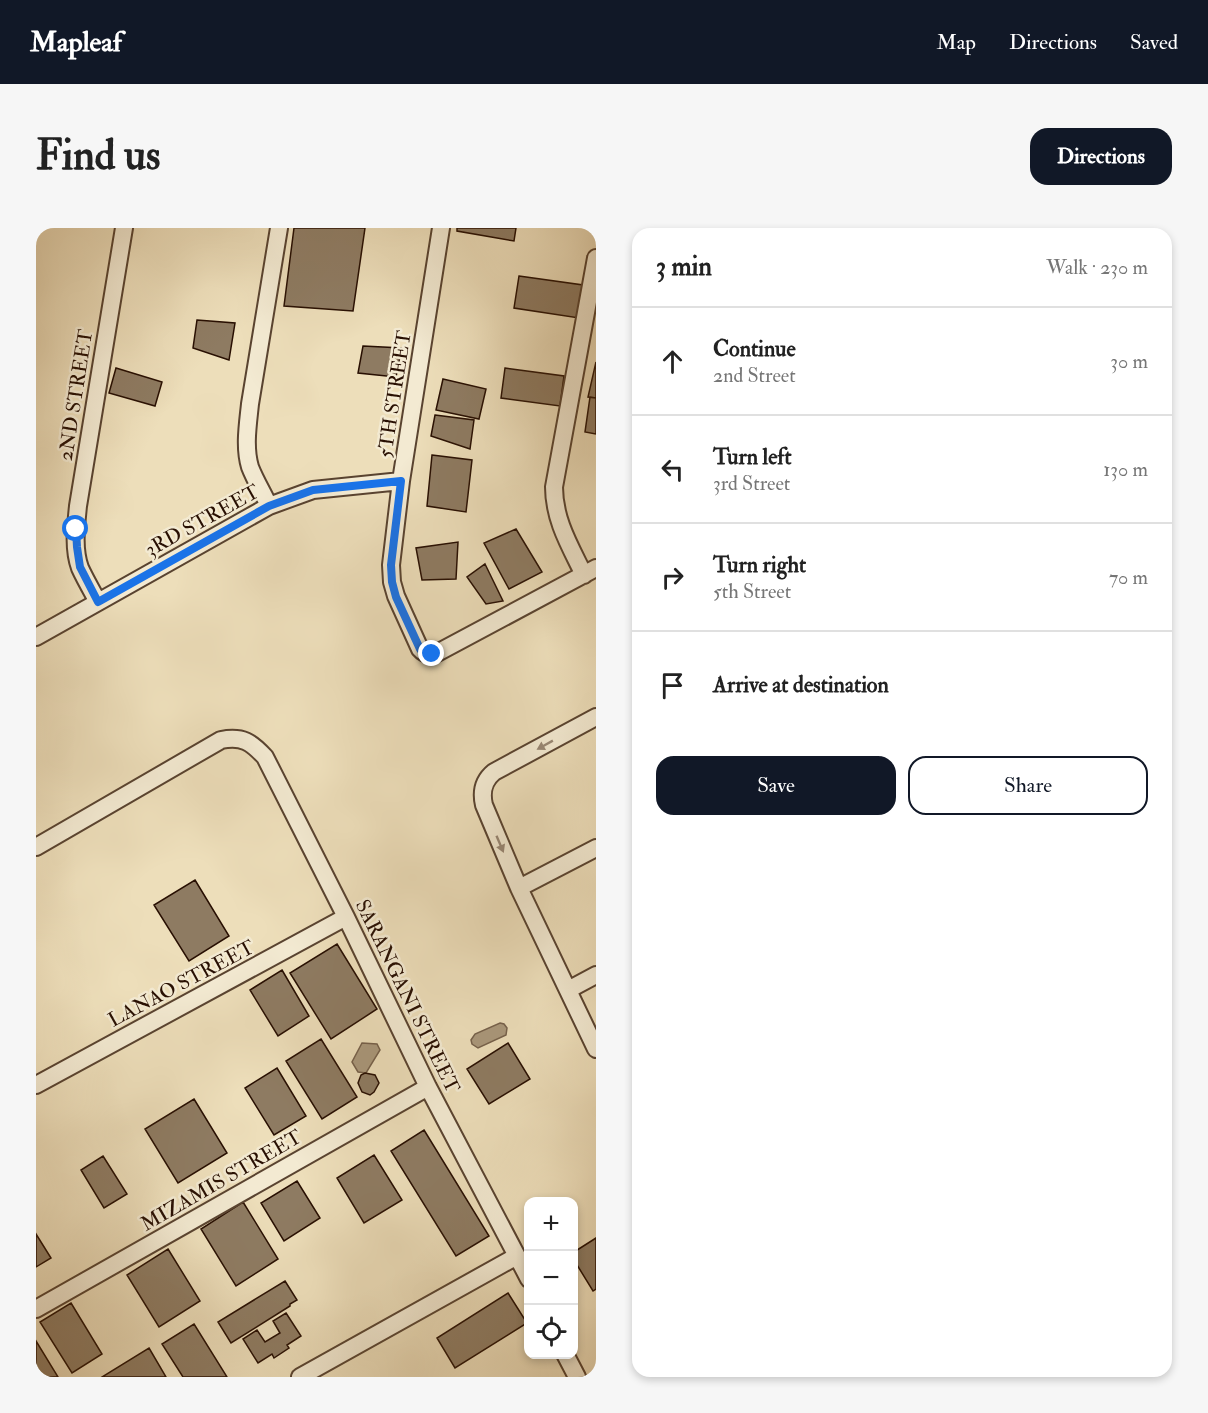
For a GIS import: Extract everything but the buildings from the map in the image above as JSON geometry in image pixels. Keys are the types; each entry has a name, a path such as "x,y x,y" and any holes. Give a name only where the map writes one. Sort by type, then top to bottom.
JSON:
{"street":[{"name":"2ND STREET","path":"98,602 80,567 76,529 124,228"},
{"path":"269,506 250,467 248,430 250,404 279,228"},
{"name":"5TH STREET","path":"441,228 401,481 391,565 396,597 420,649 423,653 432,654 590,571"},
{"path":"590,571 561,527 554,501 554,487 596,258"},
{"name":"3RD STREET","path":"36,637 269,506 313,490 401,481"},
{"path":"596,717 494,772 488,777 482,797 519,888 596,1049"},
{"name":"SARANGANI STREET","path":"36,847 221,740 242,739 254,745 266,757 428,1087 524,1271"},
{"path":"519,888 596,848"},
{"name":"LANAO STREET","path":"36,1085 346,917"},
{"path":"568,990 596,975"},
{"name":"MIZAMIS STREET","path":"36,1309 428,1087"},
{"path":"300,1377 517,1256"},
{"path":"568,1359 577,1377"}],"shaded area":[{"path":"500,1023 507,1028 506,1035 478,1048 472,1044 471,1040 475,1034"},
{"path":"362,1043 377,1044 380,1050 366,1073 358,1072 352,1062"}],"route":[{"path":"76,529 80,567 98,602 269,506 313,490 401,481 391,565 392,582 396,597 420,649 423,653 432,654"}]}
